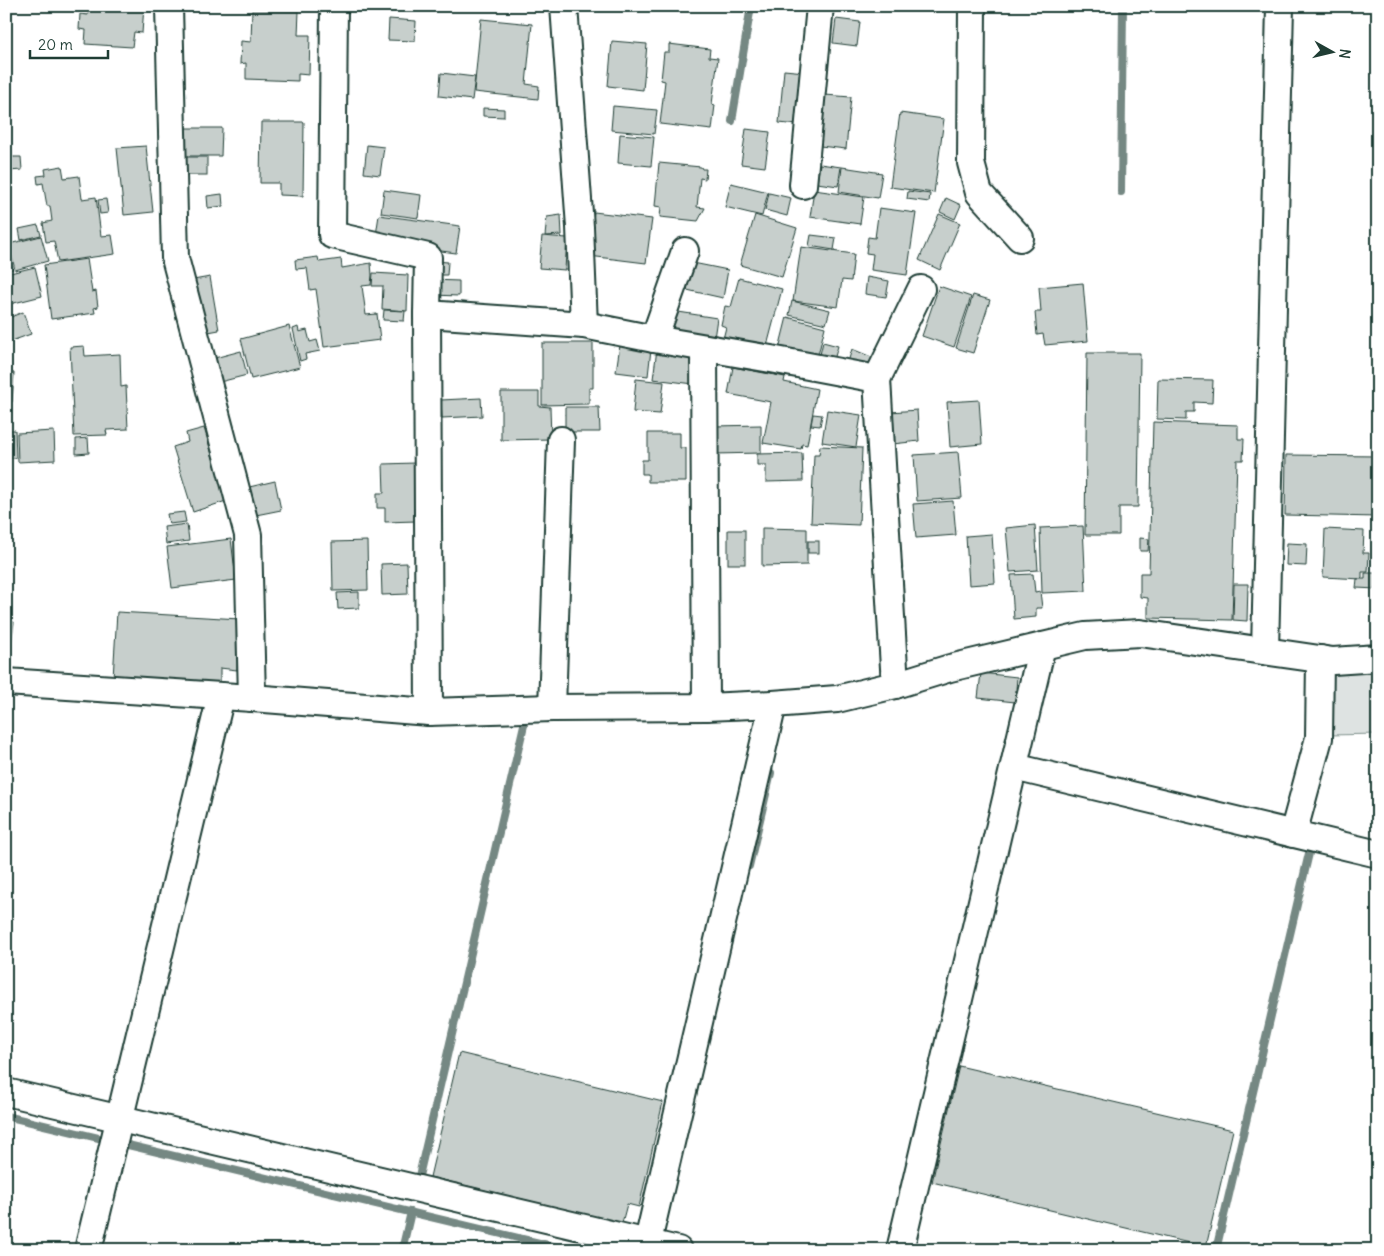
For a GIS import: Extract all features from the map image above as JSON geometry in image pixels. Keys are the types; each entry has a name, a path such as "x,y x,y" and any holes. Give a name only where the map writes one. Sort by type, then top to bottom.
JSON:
{"street":[{"path":"169,6 175,258 248,534 252,698"},
{"path":"334,6 332,235 428,257 429,712"},
{"path":"564,6 580,227 584,325"},
{"path":"803,184 820,6"},
{"path":"972,6 971,163 979,193 1020,238"},
{"path":"1266,651 1280,6"},
{"path":"654,340 685,251"},
{"path":"895,685 877,379 921,289"},
{"path":"427,314 584,325 654,340 877,379"},
{"path":"704,348 706,707"},
{"path":"552,708 561,440"},
{"path":"6,682 429,712 552,708 706,707 837,699 895,685 950,668 1085,636 1140,633 1334,661 1378,658"},
{"path":"900,1250 1042,646"},
{"path":"1293,834 1319,738 1320,659"},
{"path":"88,1250 221,696"},
{"path":"647,1246 773,704"},
{"path":"1014,767 1378,854"},
{"path":"6,1092 118,1125 647,1246 678,1250"}],"shaded area":[{"path":"1378,670 1378,734 1330,735 1327,674"}],"building":[{"path":"88,6 144,6 142,33 134,32 132,47 85,44 86,30 79,29 80,14 88,15"},
{"path":"252,10 299,11 298,35 310,35 309,75 298,74 298,81 246,79 246,63 240,64 241,41 251,42"},
{"path":"389,19 416,21 415,41 388,40"},
{"path":"481,19 532,24 526,84 539,86 538,99 474,92"},
{"path":"836,19 860,22 857,46 833,43"},
{"path":"612,41 647,44 643,90 608,86"},
{"path":"669,44 710,49 709,57 718,58 712,104 715,105 712,130 660,124 665,81 661,80 664,52 669,52"},
{"path":"784,70 805,72 799,125 779,123"},
{"path":"441,73 475,77 472,100 439,96"},
{"path":"825,95 851,97 846,149 820,146"},
{"path":"613,106 657,110 654,134 611,130"},
{"path":"483,108 504,109 504,117 483,116"},
{"path":"900,113 944,119 934,193 890,187"},
{"path":"261,122 304,122 303,196 279,195 279,183 260,183"},
{"path":"185,128 222,128 221,156 184,156"},
{"path":"746,129 770,132 765,167 741,164"},
{"path":"620,134 654,137 651,166 618,163"},
{"path":"367,145 384,147 380,175 364,173"},
{"path":"146,146 153,212 124,215 117,148"},
{"path":"6,153 9,153 9,157 21,157 22,170 9,171 10,185 6,185"},
{"path":"184,157 207,157 207,175 184,175"},
{"path":"659,163 706,169 705,179 700,178 697,207 705,208 698,221 660,217 661,207 655,206"},
{"path":"820,164 841,167 838,186 817,183"},
{"path":"62,166 64,178 79,176 82,199 96,197 101,236 112,235 115,254 58,262 54,241 46,242 43,223 52,221 50,206 47,206 43,183 38,184 37,176 46,175 45,169"},
{"path":"842,167 882,173 878,198 839,192"},
{"path":"731,183 768,192 762,216 725,207"},
{"path":"384,190 421,195 418,218 381,213"},
{"path":"814,190 864,197 860,224 810,217"},
{"path":"908,191 930,194 929,202 907,199"},
{"path":"769,193 791,198 787,216 765,210"},
{"path":"222,194 223,206 208,208 207,196"},
{"path":"946,198 961,205 955,219 940,212"},
{"path":"106,199 108,213 100,214 98,200"},
{"path":"879,208 916,213 907,275 871,270 873,254 866,253 868,237 875,238"},
{"path":"594,212 652,219 646,263 589,256"},
{"path":"939,214 960,223 940,270 919,260"},
{"path":"379,215 460,226 456,253 375,242"},
{"path":"561,215 562,235 545,236 547,217"},
{"path":"755,215 797,228 782,277 740,265"},
{"path":"38,225 41,235 21,240 19,229"},
{"path":"811,235 836,238 834,250 809,246"},
{"path":"41,236 48,261 15,270 9,244"},
{"path":"542,236 567,238 565,270 539,268"},
{"path":"801,247 854,254 851,281 842,280 838,307 793,301"},
{"path":"6,248 13,269 6,271"},
{"path":"318,257 319,262 341,259 342,268 371,263 371,285 362,286 366,315 377,314 380,340 324,347 316,289 310,290 307,268 296,269 295,260"},
{"path":"87,259 92,292 96,291 98,307 94,308 95,313 51,319 44,265"},
{"path":"434,261 448,262 447,275 433,275"},
{"path":"693,263 728,270 723,298 687,290"},
{"path":"35,267 42,296 6,305 6,274"},
{"path":"373,273 408,275 407,311 382,309 383,286 372,286"},
{"path":"210,277 219,330 203,333 188,281"},
{"path":"867,277 889,281 886,297 865,294"},
{"path":"739,278 782,289 767,346 723,339 726,327 721,325 725,306 731,307"},
{"path":"432,280 459,281 459,296 432,295"},
{"path":"1083,283 1088,341 1045,345 1043,334 1037,335 1035,312 1041,312 1039,287"},
{"path":"939,286 971,297 954,347 922,336"},
{"path":"973,295 990,300 973,353 956,348"},
{"path":"792,301 830,310 826,324 789,315"},
{"path":"384,310 405,311 404,321 383,320"},
{"path":"672,311 717,318 713,345 668,338"},
{"path":"23,312 31,334 6,343 6,319"},
{"path":"787,317 825,327 816,363 778,353"},
{"path":"289,326 300,367 251,379 241,339"},
{"path":"298,327 299,332 307,330 310,342 317,340 320,351 305,354 306,359 300,361 293,329"},
{"path":"823,342 838,346 832,367 818,363"},
{"path":"542,343 593,343 593,388 589,388 589,404 542,405"},
{"path":"620,345 651,349 648,376 616,372"},
{"path":"84,346 85,356 120,354 121,387 126,386 128,429 106,430 107,435 74,436 70,347"},
{"path":"657,349 698,354 694,384 653,379"},
{"path":"852,349 874,358 870,370 848,362"},
{"path":"241,351 247,375 212,384 207,360"},
{"path":"1087,353 1140,353 1138,507 1119,507 1119,535 1085,535"},
{"path":"733,367 785,377 784,382 817,389 807,445 802,444 801,449 763,443 771,402 728,394"},
{"path":"6,372 14,373 12,402 6,402"},
{"path":"636,379 664,382 660,414 633,412"},
{"path":"1158,379 1213,380 1212,403 1194,402 1194,412 1186,412 1186,420 1157,419"},
{"path":"501,392 539,392 539,406 550,407 551,439 501,440"},
{"path":"481,398 482,416 442,418 441,400"},
{"path":"979,400 982,444 950,447 947,402"},
{"path":"565,407 599,407 600,432 565,432"},
{"path":"827,410 861,415 856,447 822,442"},
{"path":"917,410 919,441 893,444 891,412"},
{"path":"813,414 822,415 820,426 811,425"},
{"path":"1153,422 1238,425 1238,439 1244,439 1243,460 1237,460 1232,620 1148,618 1148,598 1140,597 1140,573 1149,573"},
{"path":"761,425 761,453 715,454 715,426"},
{"path":"204,428 226,501 193,512 173,447 188,442 186,433"},
{"path":"6,430 15,430 16,458 6,458"},
{"path":"54,431 55,460 18,462 17,433"},
{"path":"648,433 680,433 680,448 686,448 686,482 648,482 648,474 642,474 642,460 648,460"},
{"path":"88,438 89,453 76,454 76,439"},
{"path":"820,446 862,448 859,525 811,523 814,455 819,455"},
{"path":"958,452 962,498 917,501 914,455"},
{"path":"802,453 803,481 766,482 766,465 757,465 757,454"},
{"path":"1286,455 1378,456 1378,517 1285,515"},
{"path":"415,463 416,521 385,522 385,508 377,508 377,493 384,493 383,464"},
{"path":"275,481 281,510 251,516 245,488"},
{"path":"953,501 956,535 916,538 913,504"},
{"path":"184,512 186,522 169,524 167,514"},
{"path":"187,524 189,541 166,544 164,527"},
{"path":"1035,525 1038,570 1010,572 1006,528"},
{"path":"1083,526 1086,591 1042,593 1040,528"},
{"path":"762,528 807,529 807,565 762,566"},
{"path":"1325,529 1364,531 1363,553 1369,553 1368,572 1362,572 1362,579 1323,577"},
{"path":"728,530 745,530 745,564 728,564"},
{"path":"992,534 995,583 969,585 966,536"},
{"path":"1140,538 1149,539 1148,551 1140,551"},
{"path":"231,539 236,580 172,588 167,547"},
{"path":"367,541 368,590 333,591 332,542"},
{"path":"808,541 819,541 819,553 808,553"},
{"path":"1287,543 1307,544 1306,566 1286,565"},
{"path":"407,563 408,594 382,595 381,564"},
{"path":"1365,573 1378,573 1377,589 1356,588 1357,579 1365,579"},
{"path":"1033,574 1035,592 1040,591 1042,608 1036,608 1036,617 1014,619 1011,575"},
{"path":"1234,584 1248,584 1247,621 1233,620"},
{"path":"359,592 359,608 338,609 337,593"},
{"path":"117,612 240,619 237,670 220,668 220,684 113,678"},
{"path":"6,621 14,622 7,674 6,674"},
{"path":"981,673 1017,677 1015,702 978,698"},
{"path":"459,1053 663,1102 639,1207 627,1204 622,1223 430,1177"},
{"path":"959,1066 1233,1130 1206,1247 932,1182"}],"waterway":[{"path":"732,121 751,6"},
{"path":"1121,192 1123,6"},
{"path":"419,1176 524,725"},
{"path":"749,866 771,773"},
{"path":"1216,1250 1310,849"},
{"path":"6,1116 569,1250"},
{"path":"402,1250 411,1212"}]}
